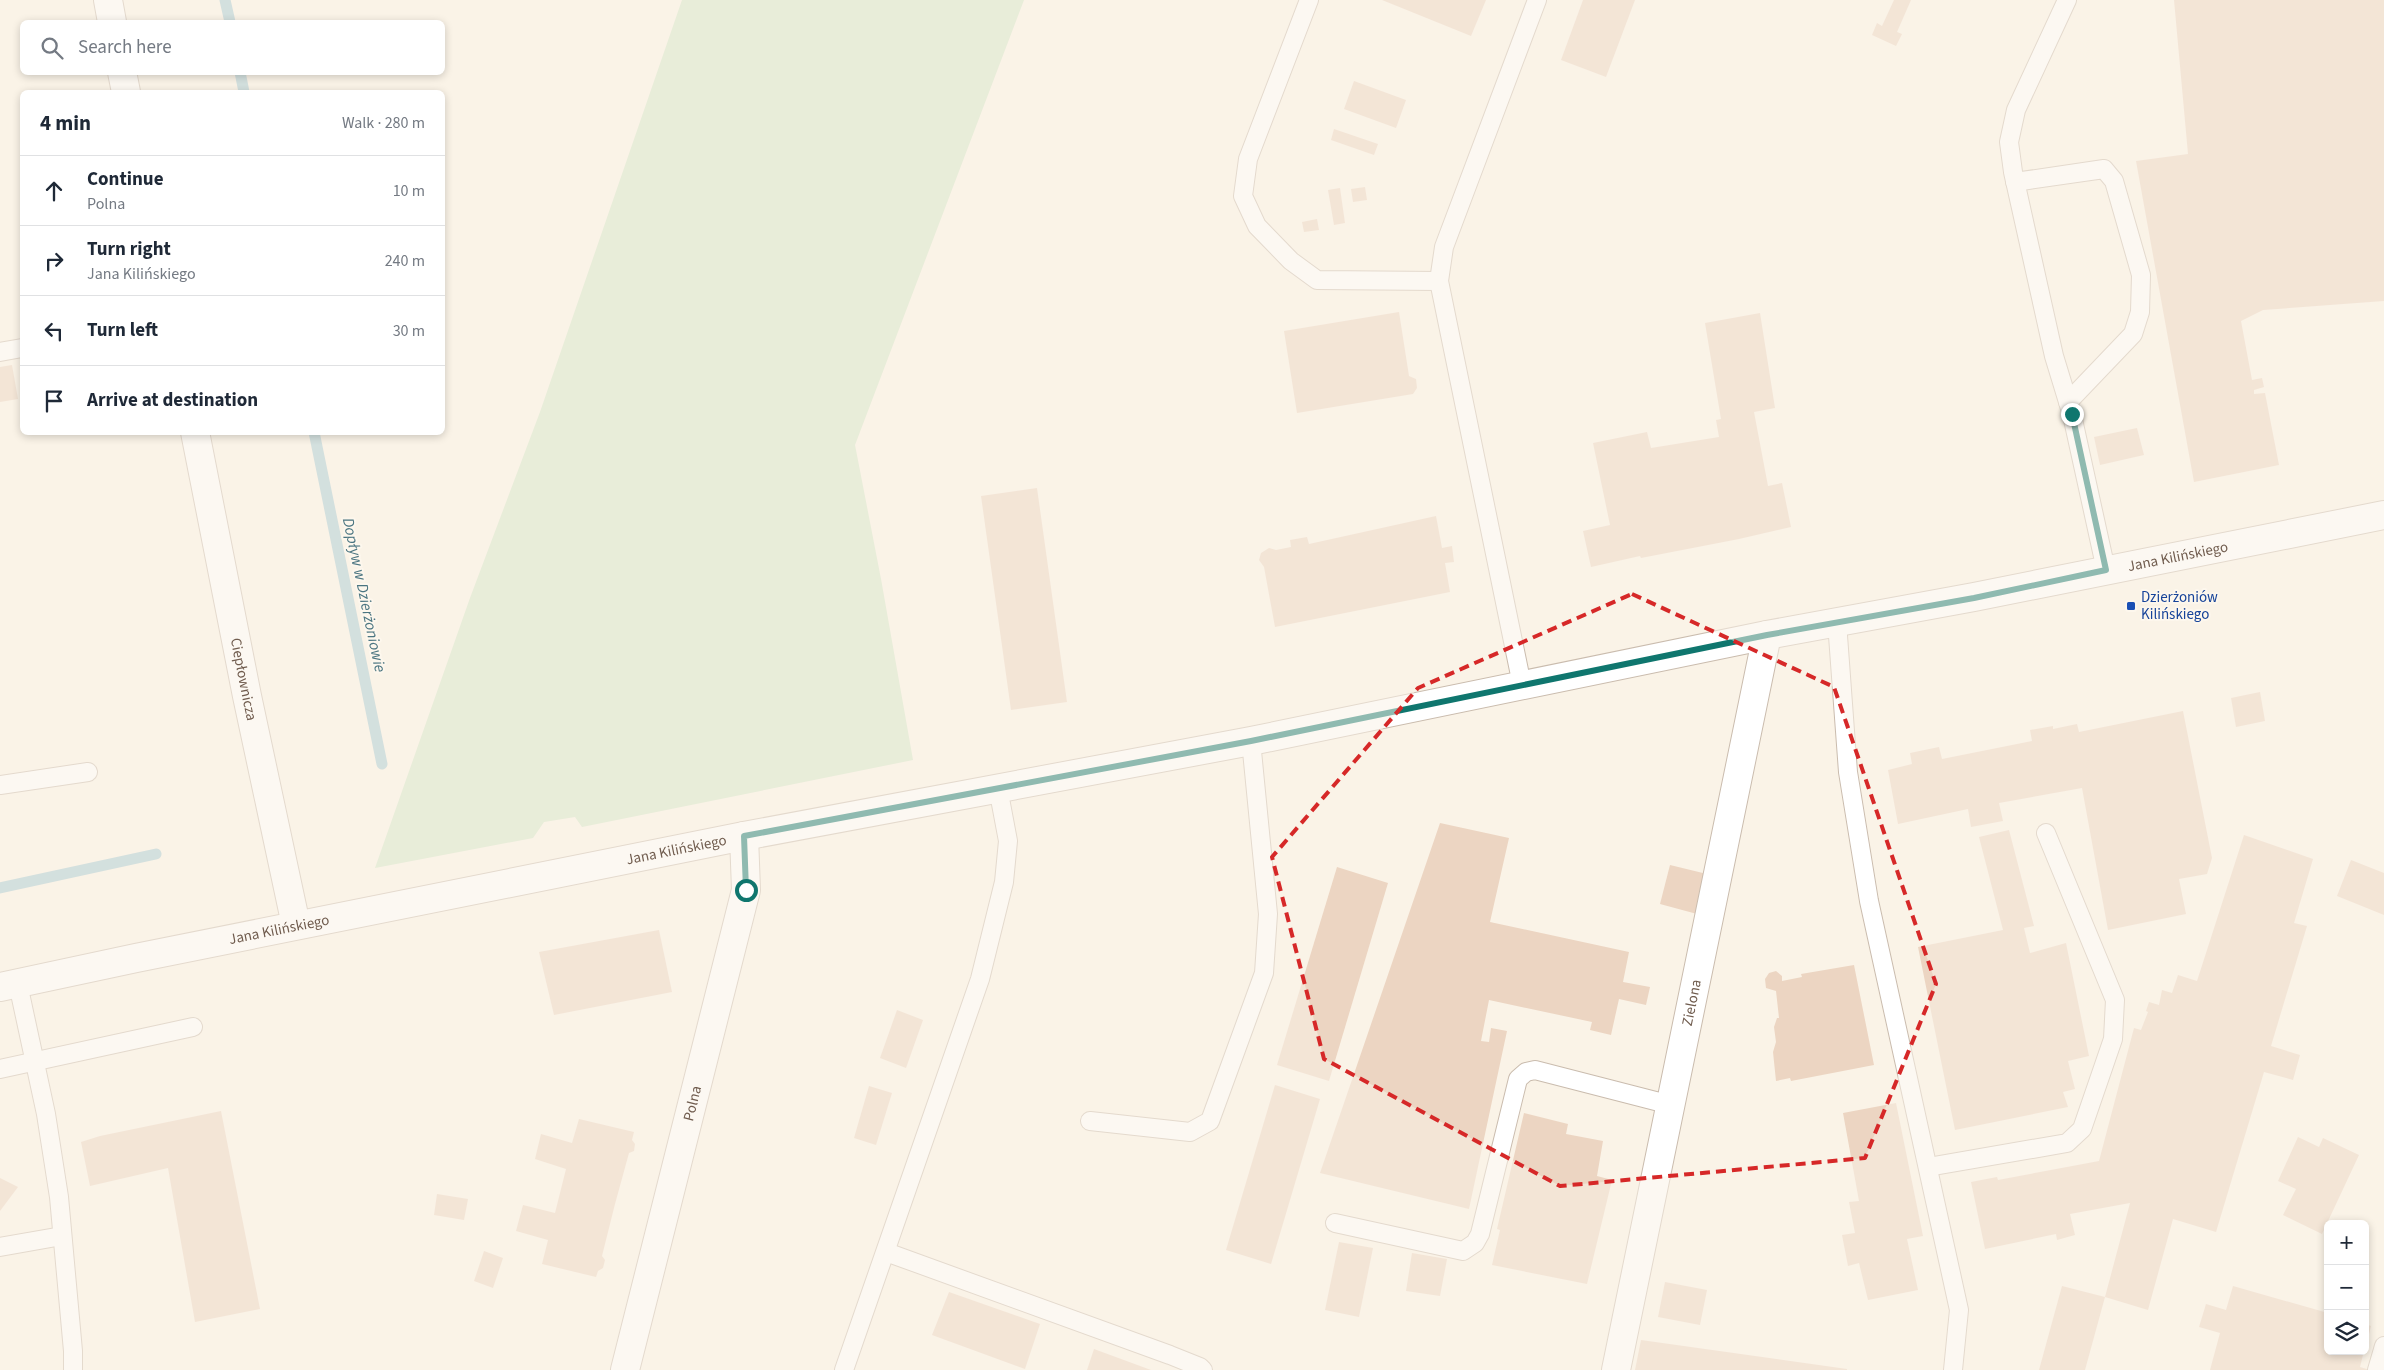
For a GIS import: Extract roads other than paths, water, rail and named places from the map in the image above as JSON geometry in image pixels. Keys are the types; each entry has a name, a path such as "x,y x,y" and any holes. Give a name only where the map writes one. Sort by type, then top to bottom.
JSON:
{"street":[{"path":"108,0 112,20"},
{"path":"123,75 126,90"},
{"name":"Ciepłownicza","path":"196,435 247,696 296,925"},
{"name":"Jana Kilińskiego","path":"9,986 296,925 744,836 1251,741 1767,635 1974,598 2384,515"},
{"name":"Zielona","path":"1616,1370 1767,635"},
{"name":"Polna","path":"625,1370 746,890 744,836"}],"lane":[{"path":"1309,0 1248,159 1243,196 1257,226 1291,261 1317,280 1439,281"},
{"path":"1522,685 1439,281 1444,247 1538,0"},
{"path":"2067,0 2016,110 2009,142 2015,182 2054,356 2068,402 2106,570"},
{"path":"2015,182 2104,169 2114,181 2141,275 2140,312 2133,334 2068,402"},
{"path":"0,352 20,348"},
{"path":"1837,622 1848,772 1869,901 1959,1310 1953,1370"},
{"path":"1090,1121 1190,1132 1210,1121 1264,973 1268,914 1251,741"},
{"path":"0,785 88,772"},
{"path":"844,1370 980,979 1004,882 1008,840 998,788"},
{"path":"1928,1167 2067,1143 2082,1128 2113,1039 2115,1000 2046,833"},
{"path":"9,986 36,1062 46,1114 62,1236 73,1351 73,1370"},
{"path":"0,1069 192,1027"},
{"path":"1335,1223 1464,1251 1475,1243 1480,1234 1518,1079 1526,1072 1535,1070 1670,1105"},
{"path":"0,1247 62,1236"},
{"path":"886,1252 1170,1355 1203,1370"},
{"path":"2377,1370 2384,1346"}],"waterway":[{"name":"Dopływ w Dzierżoniowie","path":"225,0 230,20"},
{"name":"Dopływ w Dzierżoniowie","path":"241,75 244,90"},
{"name":"Dopływ w Dzierżoniowie","path":"315,435 382,764"},
{"name":"Dopływ w Dzierżoniowie","path":"0,888 156,854"}],"place":[{"name":"Dzierżoniów Kilińskiego","path":"2131,606"}]}
